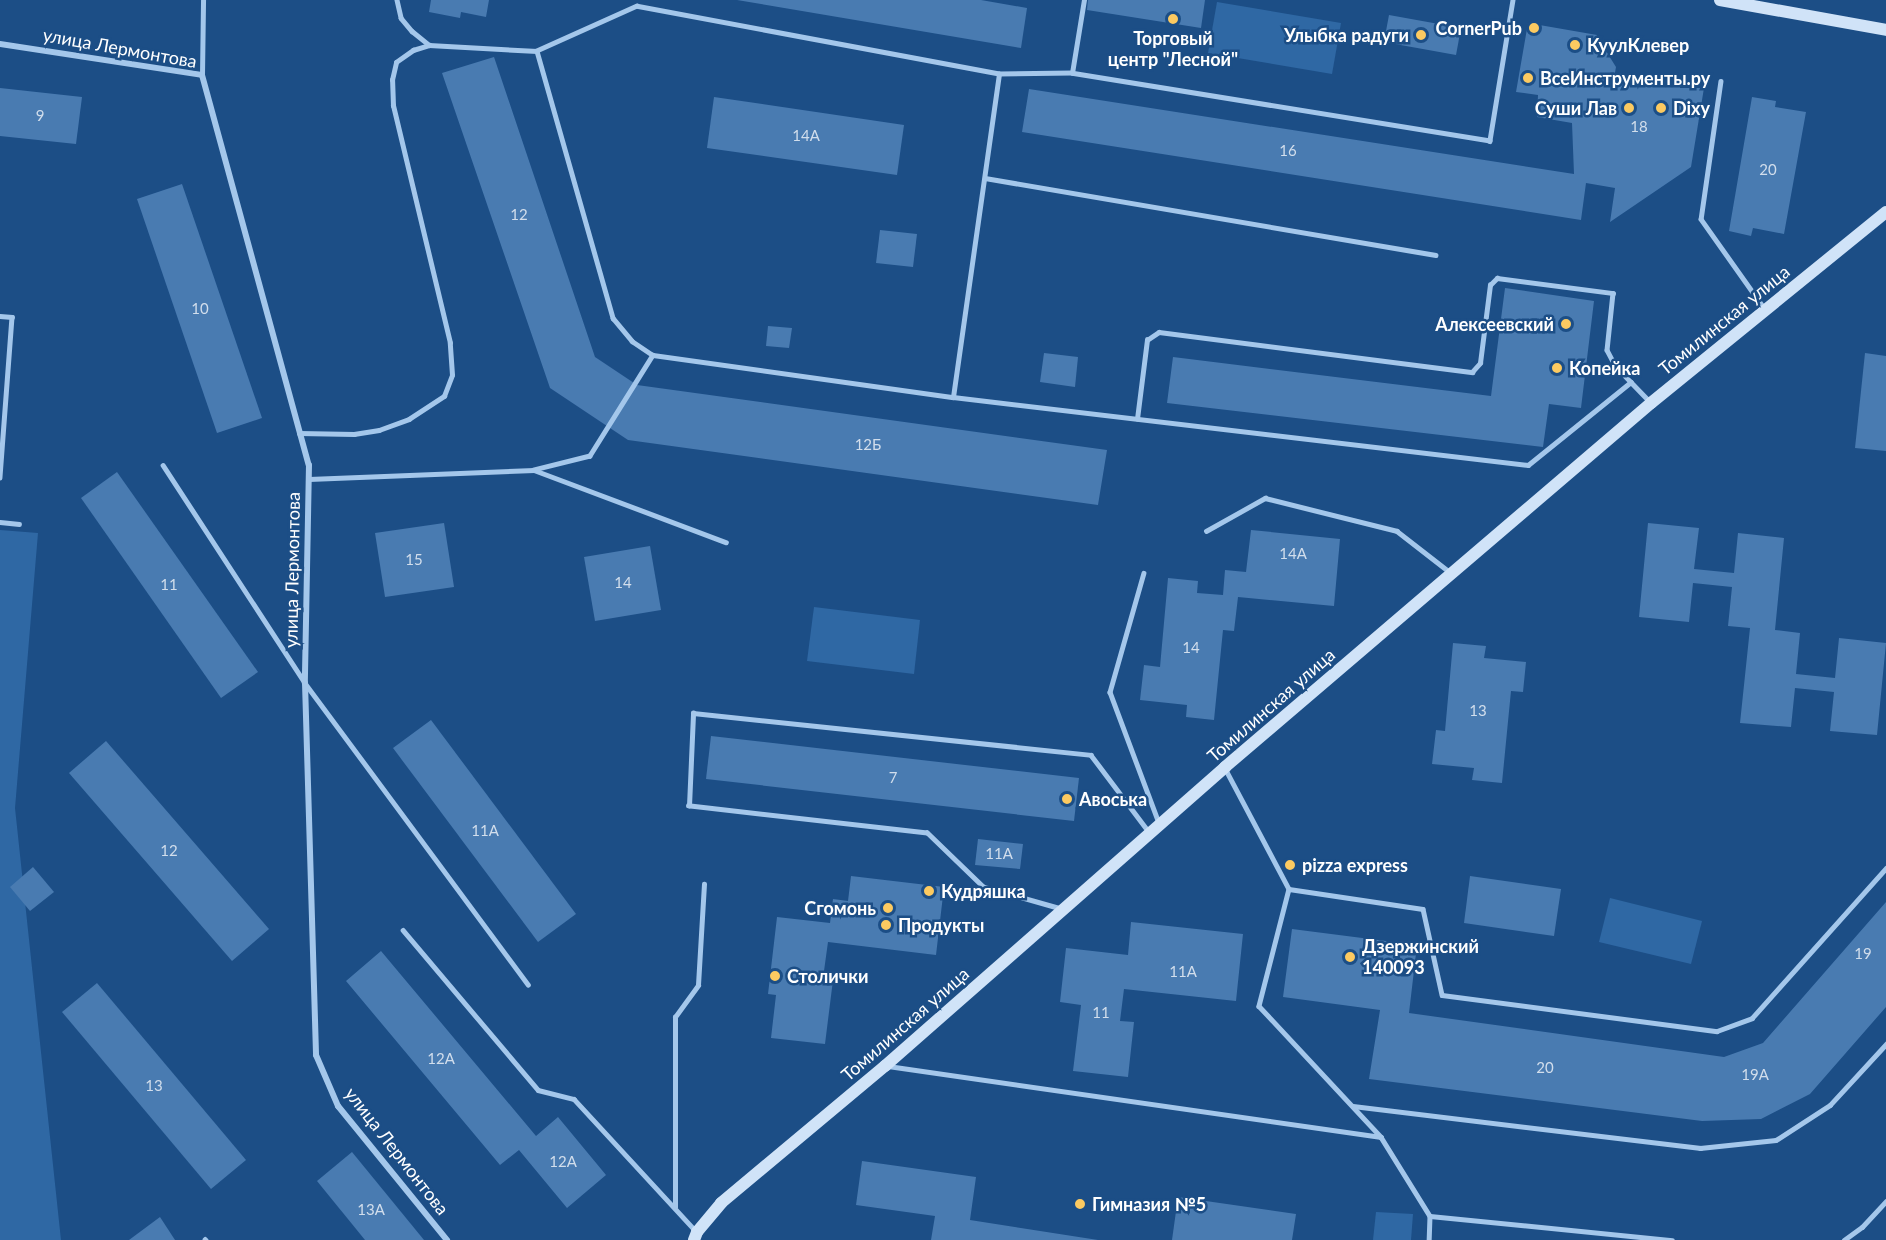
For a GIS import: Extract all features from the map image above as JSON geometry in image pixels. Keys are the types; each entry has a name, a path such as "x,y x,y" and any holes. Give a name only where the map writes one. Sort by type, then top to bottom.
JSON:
{"street":[{"path":"1723,0 1886,30"},
{"name":"улица Лермонтова","path":"0,44 202,75 309,465 305,683 316,1055 338,1106 447,1240"},
{"name":"Томилинская улица","path":"696,1236 721,1203 885,1066 1451,573 1651,403 1886,212"}],"lane":[{"path":"202,75 203,0"},
{"path":"397,0 401,18 411,32 429,45"},
{"path":"1072,73 1084,0"},
{"path":"299,433 354,434 379,430 409,418 444,396 452,375 450,343 393,106 392,80 396,62 413,50 429,45 537,51 637,3 999,74 1072,73 1490,141 1513,0"},
{"path":"537,51 613,318 632,341 653,355 953,397 1528,465 1631,382"},
{"path":"953,397 999,74"},
{"path":"1721,81 1701,219 1766,310"},
{"path":"985,178 1435,255"},
{"path":"1137,418 1147,340 1159,332 1472,372 1480,363 1490,285 1497,278 1613,293 1607,350 1615,365 1651,403"},
{"path":"0,316 12,317 0,478"},
{"path":"309,479 534,470 590,456 653,355"},
{"path":"164,465 305,683 528,984"},
{"path":"534,470 726,542"},
{"path":"1206,531 1265,498 1397,531 1451,573"},
{"path":"0,522 19,524"},
{"path":"1144,573 1110,692 1156,830"},
{"path":"1063,910 983,887 927,833 689,806 693,713 1091,755 1156,830"},
{"path":"1225,768 1289,888 1259,1006 1381,1137 1430,1216 1429,1240"},
{"path":"1289,888 1423,909 1442,995 1717,1031 1752,1018 1886,868"},
{"path":"675,1208 675,1017 698,985 704,884"},
{"path":"403,930 538,1090 574,1099 675,1208 696,1236"},
{"path":"1353,1106 1700,1148 1776,1140 1830,1105 1886,1044"},
{"path":"885,1066 1381,1137"},
{"path":"1844,1240 1862,1227 1886,1202"},
{"path":"1430,1216 1672,1240"}],"shaded area":[{"path":"1217,2 1341,23 1332,74 1208,53"},
{"path":"0,530 38,533 15,808 61,1240 0,1240"},
{"path":"814,607 920,620 914,674 807,661"},
{"path":"1610,898 1702,921 1691,964 1599,942"},
{"path":"1376,1212 1413,1214 1411,1240 1373,1240"}],"building":[{"path":"431,0 489,0 486,17 461,12 460,18 429,12"},
{"path":"737,0 981,0 1027,8 1021,48"},
{"name":"Торговый центр \"Лесной\"","path":"1088,0 1205,0 1201,28 1087,10"},
{"path":"1389,15 1461,28 1456,55 1384,42"},
{"path":"1528,23 1597,35 1594,51 1606,51 1616,67 1614,78 1663,87 1662,81 1680,80 1680,88 1704,88 1691,167 1610,222 1615,188 1586,183 1581,220 1022,132 1029,89 1574,174 1572,123 1537,117 1538,95 1516,92"},
{"path":"494,57 595,357 637,385 1107,450 1098,505 628,440 550,388 442,73"},
{"path":"0,88 82,97 76,144 0,136"},
{"path":"714,97 904,125 897,175 707,148"},
{"path":"1752,97 1776,101 1775,107 1806,112 1784,234 1753,228 1751,236 1729,231"},
{"path":"182,184 262,418 217,433 137,199"},
{"path":"880,230 917,234 913,267 876,263"},
{"path":"1505,288 1594,301 1581,408 1549,404 1543,447 1167,403 1173,357 1491,396"},
{"path":"768,326 792,328 789,348 766,346"},
{"path":"1044,353 1078,357 1075,387 1040,382"},
{"path":"1865,353 1886,356 1886,451 1855,448"},
{"path":"117,472 258,672 221,698 81,498"},
{"path":"444,523 454,587 385,597 375,533"},
{"path":"1648,523 1699,528 1694,569 1734,573 1738,533 1784,538 1775,630 1800,633 1796,674 1835,678 1839,638 1886,643 1877,735 1830,731 1834,692 1795,688 1791,727 1740,723 1750,628 1728,626 1732,587 1693,583 1689,622 1639,617"},
{"path":"1251,530 1340,539 1334,606 1238,597 1234,631 1223,630 1214,720 1186,717 1187,705 1140,700 1144,665 1160,667 1168,578 1198,581 1197,593 1223,595 1225,570 1246,572"},
{"path":"650,546 661,610 595,621 584,557"},
{"path":"1453,643 1486,646 1484,658 1526,662 1523,692 1511,691 1502,783 1472,780 1474,768 1432,764 1436,730 1445,731"},
{"path":"431,720 576,914 538,942 393,748"},
{"path":"711,736 1079,778 1074,821 706,779"},
{"path":"106,741 269,929 232,961 69,773"},
{"path":"978,839 1023,844 1020,869 975,865"},
{"path":"33,867 54,892 30,911 10,887"},
{"path":"851,876 944,887 936,955 828,942 824,971 834,972 825,1044 771,1038 776,995 768,994 777,917 830,923 833,899 848,901"},
{"path":"1470,876 1561,889 1554,936 1464,923"},
{"path":"1886,902 1886,1007 1810,1094 1761,1119 1702,1121 1369,1079 1380,1010 1283,997 1292,929 1417,945 1409,1013 1724,1057 1763,1043"},
{"path":"1131,922 1243,934 1236,1001 1124,989 1120,1021 1134,1022 1128,1077 1073,1071 1081,1005 1060,1002 1066,948 1128,955"},
{"path":"381,951 536,1136 558,1117 606,1175 567,1208 519,1150 500,1165 346,981"},
{"path":"97,983 246,1160 211,1189 62,1012"},
{"path":"352,1152 424,1240 365,1240 317,1181"},
{"path":"862,1161 976,1177 970,1220 1098,1240 931,1240 935,1216 856,1205"},
{"path":"1178,1197 1296,1214 1292,1240 1172,1240"},
{"path":"160,1217 175,1240 129,1240"}],"place":[{"name":"Торговый центр \"Лесной\"","path":"1173,19"},
{"name":"CornerPub","path":"1534,28"},
{"name":"Улыбка радуги","path":"1421,35"},
{"name":"КуулКлевер","path":"1575,45"},
{"name":"ВсеИнструменты.ру","path":"1528,78"},
{"name":"Суши Лав","path":"1629,108"},
{"name":"Dixy","path":"1661,108"},
{"name":"Алексеевский","path":"1566,324"},
{"name":"Копейка","path":"1557,368"},
{"name":"Авоська","path":"1067,799"},
{"name":"pizza express","path":"1290,865"},
{"name":"Кудряшка","path":"929,891"},
{"name":"Сгомонь","path":"888,908"},
{"name":"Продукты","path":"886,925"},
{"name":"Дзержинский 140093","path":"1350,957"},
{"name":"Столички","path":"775,976"},
{"name":"Гимназия №5","path":"1080,1204"}]}
